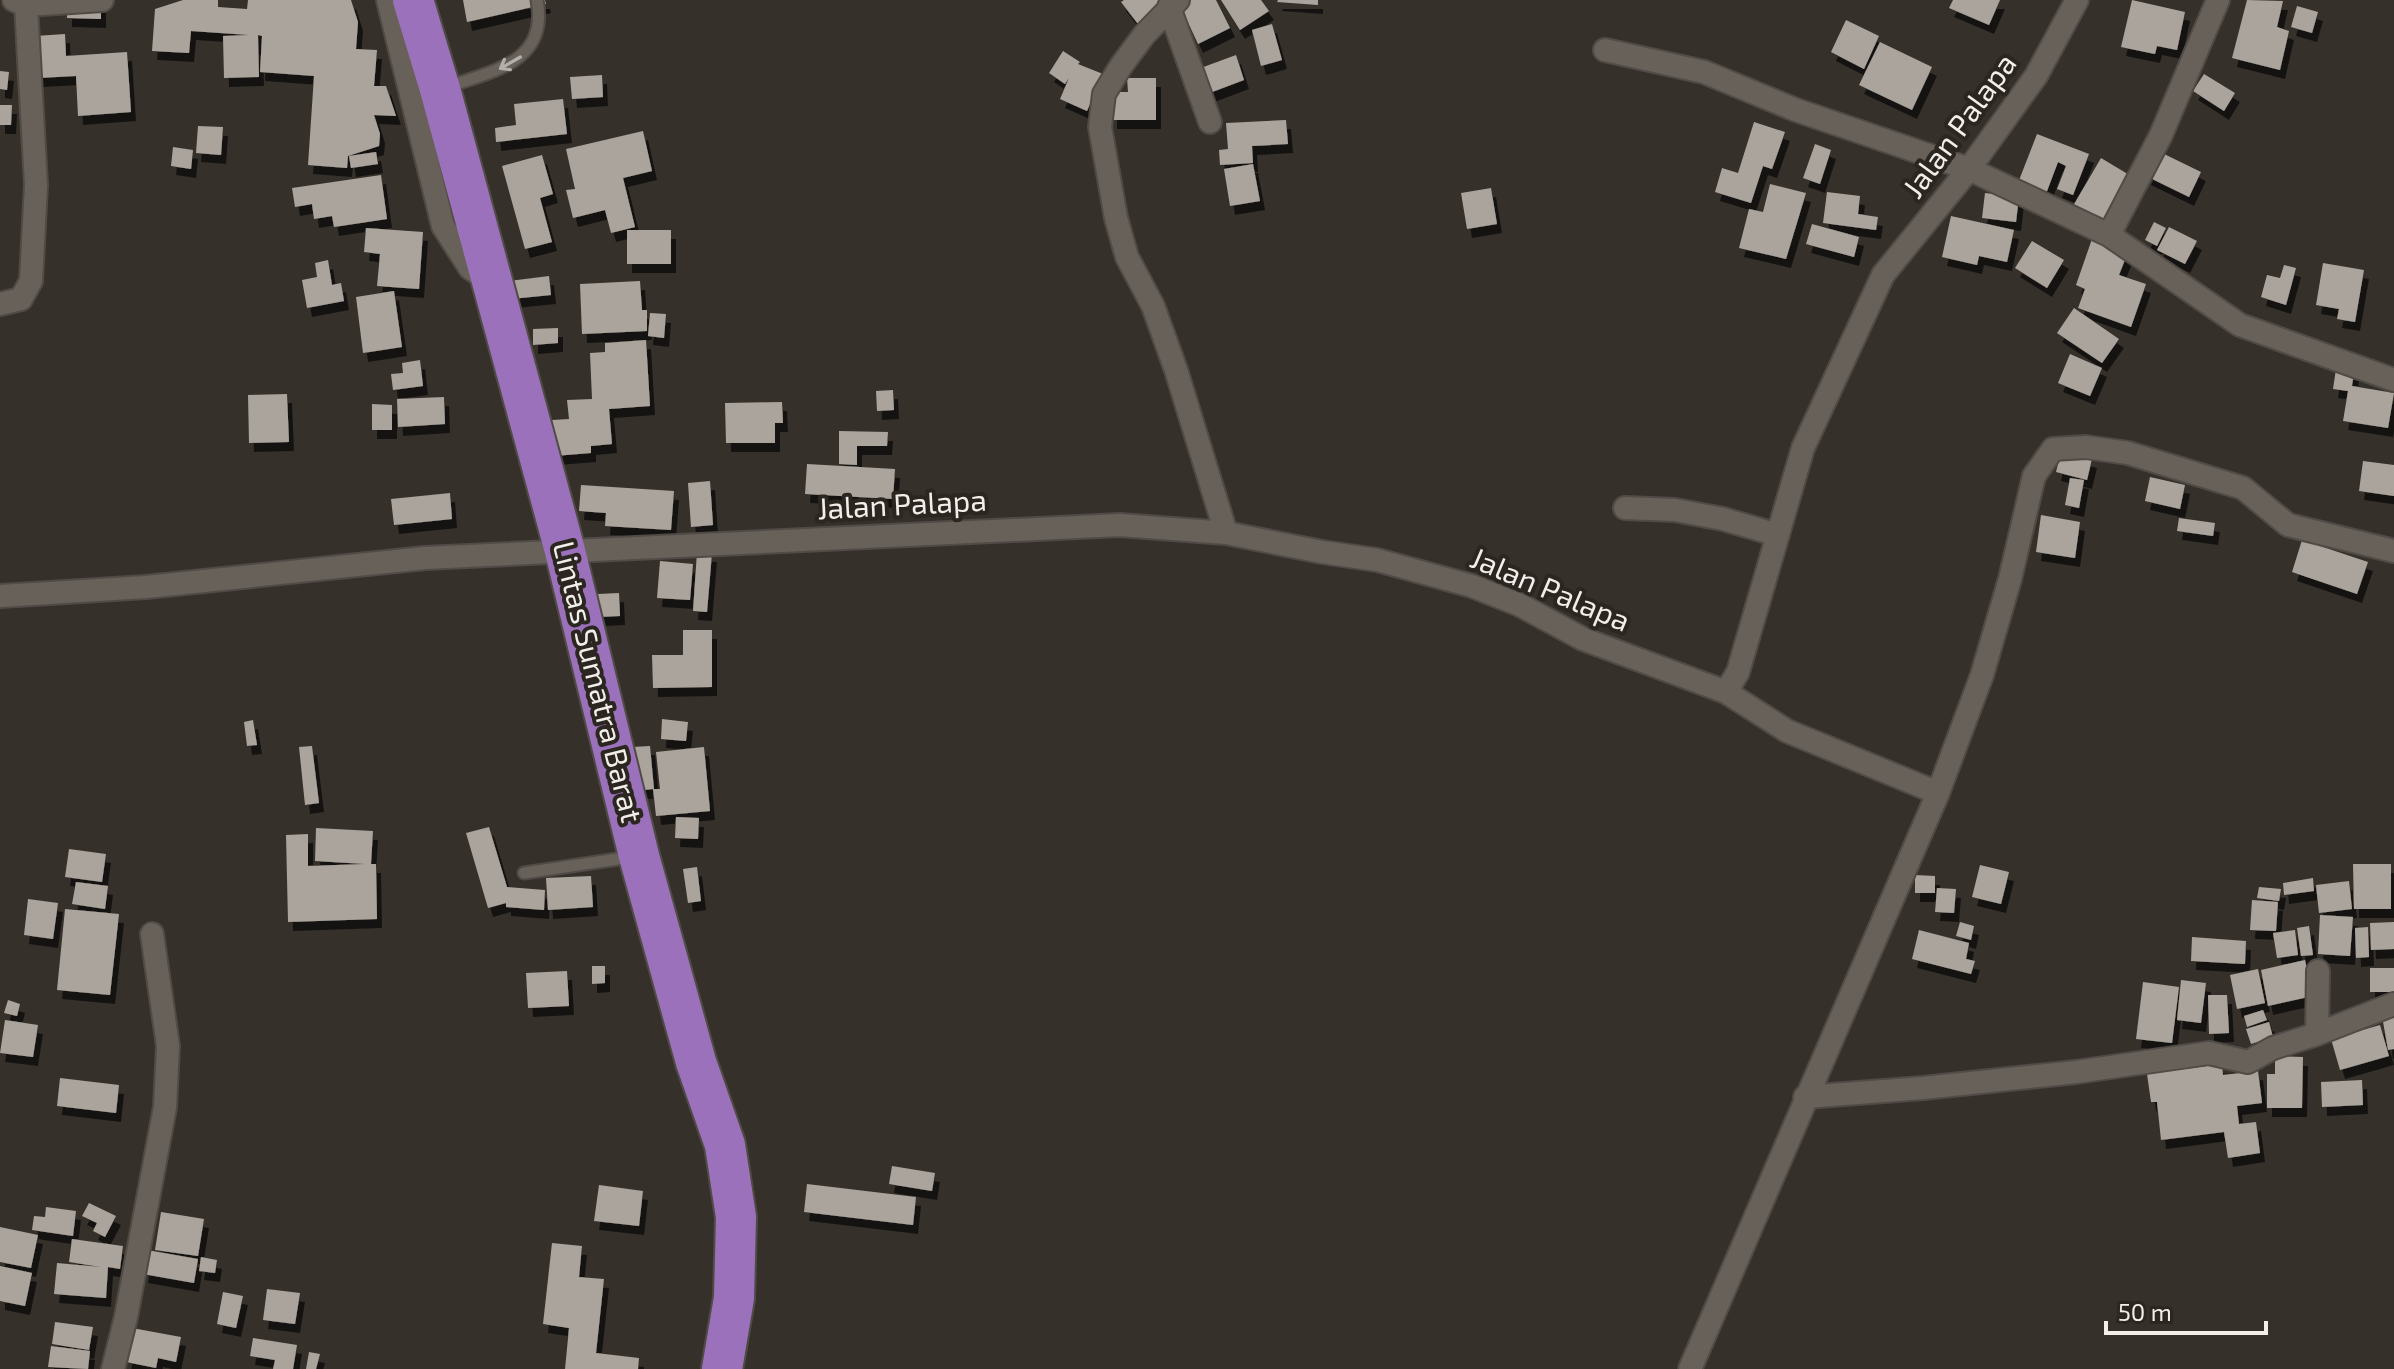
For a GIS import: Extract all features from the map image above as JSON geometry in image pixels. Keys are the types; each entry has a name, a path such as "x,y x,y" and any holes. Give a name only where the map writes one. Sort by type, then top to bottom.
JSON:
{"highway":[{"name":"Lintas Sumatra Barat","path":"413,0 565,551 639,856 696,1062 725,1145 736,1217 734,1298 722,1369"}],"street":[{"path":"0,304 21,299 31,281 36,185 19,3 102,0"},
{"path":"388,0 443,226 470,268 493,283"},
{"name":"Jalan Palapa","path":"0,596 146,587 425,558 1120,525 1226,533 1377,560 1472,586 1520,605 1583,639 1726,692 1738,672 1803,448 1883,275 1969,169 2036,76 2077,0"},
{"path":"2109,235 2161,135 2218,0"},
{"path":"1210,122 1174,4 1144,35 1104,94 1100,127 1116,218 1127,257 1153,306 1176,370 1226,533"},
{"path":"1605,50 1704,72 1796,110 1969,169 2109,235 2240,325 2394,380"},
{"path":"1690,1369 1805,1097 1861,979 1938,793 1982,675 2010,579 2034,476 2053,449 2086,447 2128,453 2243,488 2288,525 2394,551"},
{"path":"1625,508 1675,510 1723,519 1778,535"},
{"path":"1726,692 1787,731 1938,793"},
{"path":"113,1369 135,1274 165,1107 168,1046 152,934"},
{"path":"2317,1034 2318,971"},
{"path":"1805,1097 2076,1072 2209,1053 2248,1062 2273,1048 2394,1004"}],"lane":[{"path":"440,89 498,70 525,54 537,37 537,0"},
{"path":"524,873 639,856"}],"building":[{"path":"183,0 218,0 218,7 247,9 248,0 351,0 358,22 356,49 377,50 374,86 386,86 396,116 374,115 380,134 379,146 348,156 347,168 308,165 314,76 260,72 262,36 258,35 259,77 224,78 223,36 249,35 191,31 189,53 152,51 155,9"},
{"path":"463,0 545,0 546,4 467,22"},
{"path":"1163,0 1166,3 1138,24 1121,2"},
{"path":"1190,0 1216,0 1230,28 1198,44 1180,5"},
{"path":"1221,0 1261,0 1269,11 1240,30"},
{"path":"1318,0 1318,5 1277,2"},
{"path":"1953,0 2000,0 1989,25 1949,8"},
{"path":"2132,0 2185,12 2177,50 2157,46 2155,54 2121,47"},
{"path":"2247,0 2283,1 2277,27 2289,31 2280,70 2232,58"},
{"path":"67,4 101,4 101,19 67,18"},
{"path":"2297,6 2318,12 2312,33 2291,27"},
{"path":"1846,20 1879,36 1864,69 1831,52"},
{"path":"1272,24 1282,60 1261,66 1252,30"},
{"path":"65,34 66,56 127,52 131,112 78,116 76,76 38,78 35,36"},
{"path":"1880,42 1932,67 1912,110 1859,85"},
{"path":"1063,51 1080,62 1078,64 1103,74 1087,111 1060,99 1069,78 1065,84 1049,73"},
{"path":"1236,55 1244,80 1207,94 1198,69"},
{"path":"0,71 9,72 7,90 0,89"},
{"path":"2204,74 2235,93 2224,111 2193,91"},
{"path":"602,75 603,97 572,99 570,77"},
{"path":"1127,78 1156,78 1156,120 1112,120 1112,92 1128,92"},
{"path":"563,99 567,134 496,142 495,128 516,125 514,104"},
{"path":"0,105 12,105 11,125 0,125"},
{"path":"1286,120 1288,144 1252,146 1253,163 1220,165 1219,150 1228,149 1226,123"},
{"path":"1754,122 1785,132 1772,169 1763,166 1751,203 1715,192 1722,168 1738,173"},
{"path":"198,126 223,127 221,155 196,153"},
{"path":"643,131 652,171 623,178 635,227 611,233 605,210 573,218 566,190 575,189 566,149"},
{"path":"2037,134 2089,154 2073,195 2057,189 2066,166 2058,162 2044,199 2016,188"},
{"path":"1815,144 1831,150 1820,184 1803,178"},
{"path":"173,147 193,150 191,169 171,166"},
{"path":"2158,151 2201,172 2189,197 2146,176"},
{"path":"376,152 378,164 351,168 349,156"},
{"path":"542,155 553,194 540,198 552,242 525,249 502,166"},
{"path":"2101,158 2131,176 2103,224 2073,206"},
{"path":"1253,164 1260,201 1230,206 1224,169"},
{"path":"381,175 387,219 334,227 332,216 314,219 312,204 295,207 292,188"},
{"path":"1770,184 1806,193 1786,259 1739,248 1749,209 1763,212"},
{"path":"1491,188 1497,224 1467,229 1461,193"},
{"path":"1827,192 1860,196 1858,214 1878,217 1876,230 1823,223"},
{"path":"1985,193 2019,197 2016,222 1982,218"},
{"path":"1951,216 2014,230 2007,262 1979,256 1977,265 1942,257"},
{"path":"2154,222 2166,228 2157,246 2145,240"},
{"path":"1812,224 1859,237 1854,257 1806,244"},
{"path":"2169,227 2197,241 2185,264 2157,250"},
{"path":"366,228 423,232 419,289 377,286 380,254 364,252"},
{"path":"627,230 671,230 671,264 627,264"},
{"path":"2092,239 2128,252 2119,275 2146,284 2131,327 2078,308 2085,289 2076,285"},
{"path":"2032,241 2064,260 2047,288 2015,268"},
{"path":"328,260 332,285 341,283 344,301 307,308 302,280 317,277 315,263"},
{"path":"2323,263 2364,270 2355,322 2337,319 2339,309 2316,305"},
{"path":"2284,265 2296,268 2286,305 2261,297 2267,275 2280,278"},
{"path":"549,276 551,295 511,299 509,281"},
{"path":"640,281 642,310 647,310 647,331 582,334 580,284"},
{"path":"394,291 402,347 363,353 356,297"},
{"path":"2074,308 2119,339 2102,363 2057,333"},
{"path":"650,313 666,314 664,338 648,336"},
{"path":"558,328 558,343 533,345 533,329"},
{"path":"646,340 650,406 609,409 612,444 591,446 591,453 554,456 552,420 569,419 567,400 592,399 590,353 605,352 605,343"},
{"path":"2070,354 2102,368 2090,396 2058,383"},
{"path":"420,360 423,386 393,390 391,374 403,373 402,363"},
{"path":"2336,369 2354,372 2352,386 2394,393 2388,428 2343,421 2348,391 2333,389"},
{"path":"893,390 894,410 877,411 876,391"},
{"path":"287,394 289,442 249,443 248,395"},
{"path":"444,397 445,424 398,427 397,399"},
{"path":"782,402 783,423 775,423 775,443 726,443 725,403"},
{"path":"372,404 392,405 392,430 372,430"},
{"path":"839,431 888,432 887,446 857,446 857,465 839,464"},
{"path":"2061,451 2092,459 2087,480 2056,472"},
{"path":"2363,461 2394,465 2394,496 2359,491"},
{"path":"807,464 895,469 893,499 805,494"},
{"path":"2150,477 2185,485 2180,509 2145,501"},
{"path":"2070,478 2084,480 2079,508 2065,505"},
{"path":"710,481 713,525 691,527 688,483"},
{"path":"581,485 674,491 671,530 605,526 606,513 579,511"},
{"path":"450,493 452,519 394,525 391,499"},
{"path":"2041,515 2080,522 2075,558 2036,552"},
{"path":"2179,518 2215,523 2213,536 2177,531"},
{"path":"2302,540 2368,562 2357,594 2292,572"},
{"path":"697,552 712,553 707,612 693,611"},
{"path":"660,561 693,564 690,600 657,598"},
{"path":"619,593 620,616 599,617 598,594"},
{"path":"683,630 712,630 712,687 653,688 652,655 683,655"},
{"path":"662,719 688,722 686,741 661,739"},
{"path":"253,720 257,745 247,746 244,722"},
{"path":"312,746 319,803 305,805 299,747"},
{"path":"650,746 654,789 660,789 656,752 704,747 710,811 656,816 653,789 635,791 632,747"},
{"path":"676,817 699,818 698,839 675,838"},
{"path":"489,827 507,887 545,890 544,910 506,907 506,903 488,908 466,833"},
{"path":"316,828 373,831 371,864 376,864 377,919 288,922 286,835 308,834 308,866 365,864 315,861"},
{"path":"69,849 106,854 102,882 65,877"},
{"path":"2353,864 2391,864 2391,909 2354,909"},
{"path":"1980,865 2009,872 2001,904 1972,897"},
{"path":"697,867 701,901 688,903 683,869"},
{"path":"1915,875 1935,876 1935,893 1915,893"},
{"path":"591,876 593,907 548,910 546,878"},
{"path":"2313,878 2314,891 2284,895 2283,883"},
{"path":"2349,881 2352,909 2319,913 2316,885"},
{"path":"76,882 108,886 105,909 72,904"},
{"path":"2259,887 2281,889 2279,901 2257,898"},
{"path":"1937,888 1956,889 1954,913 1935,912"},
{"path":"28,899 58,903 53,939 24,935"},
{"path":"2252,900 2278,902 2276,931 2250,930"},
{"path":"65,909 119,914 110,995 57,990"},
{"path":"2320,915 2353,917 2350,956 2318,954"},
{"path":"1960,922 1974,926 1971,940 1956,936"},
{"path":"2394,922 2394,949 2371,950 2370,923"},
{"path":"2309,926 2313,955 2301,956 2297,928"},
{"path":"2368,927 2369,957 2356,958 2355,928"},
{"path":"1919,930 1969,943 1966,959 1975,961 1971,974 1912,959"},
{"path":"2295,930 2298,955 2277,958 2273,933"},
{"path":"2192,937 2246,941 2245,964 2191,961"},
{"path":"2305,960 2313,996 2268,1006 2261,970"},
{"path":"592,966 605,966 605,983 592,984"},
{"path":"2370,968 2394,968 2394,992 2370,992"},
{"path":"2258,969 2265,1003 2237,1009 2230,975"},
{"path":"567,971 569,1006 528,1008 526,973"},
{"path":"2181,980 2206,983 2201,1023 2177,1020"},
{"path":"2143,982 2179,987 2172,1043 2136,1039"},
{"path":"2208,995 2227,995 2229,1033 2209,1034"},
{"path":"8,1000 20,1004 17,1016 4,1013"},
{"path":"2263,1010 2267,1020 2247,1027 2244,1016"},
{"path":"2394,1014 2394,1049 2388,1050 2382,1016"},
{"path":"5,1020 38,1025 33,1057 0,1053"},
{"path":"2269,1022 2273,1037 2251,1044 2246,1029"},
{"path":"2380,1025 2389,1056 2340,1070 2331,1039"},
{"path":"2275,1056 2303,1057 2302,1108 2267,1108 2267,1074 2275,1074"},
{"path":"2222,1064 2223,1075 2258,1071 2262,1103 2237,1106 2239,1124 2256,1122 2260,1153 2228,1158 2224,1132 2161,1140 2157,1102 2151,1102 2147,1074"},
{"path":"60,1078 119,1085 116,1113 57,1106"},
{"path":"2362,1080 2363,1105 2322,1107 2321,1082"},
{"path":"892,1166 935,1173 932,1191 889,1184"},
{"path":"807,1184 916,1197 913,1225 804,1212"},
{"path":"599,1185 643,1191 639,1226 594,1221"},
{"path":"89,1203 116,1216 105,1237 93,1231 97,1223 82,1216"},
{"path":"46,1207 76,1211 73,1236 32,1230 34,1216 45,1217"},
{"path":"161,1212 204,1219 198,1256 155,1250"},
{"path":"0,1227 38,1235 31,1268 0,1262"},
{"path":"72,1239 123,1246 120,1269 108,1267 106,1298 54,1294 57,1263 101,1267 69,1262"},
{"path":"552,1243 582,1246 579,1277 604,1279 596,1353 639,1358 638,1369 565,1369 569,1328 543,1324"},
{"path":"147,1250 198,1259 194,1283 143,1274"},
{"path":"201,1257 217,1260 215,1273 199,1271"},
{"path":"0,1266 32,1273 25,1306 0,1301"},
{"path":"267,1289 300,1293 295,1324 263,1320"},
{"path":"223,1292 243,1296 236,1328 217,1324"},
{"path":"55,1322 93,1327 89,1350 52,1344"},
{"path":"132,1328 181,1337 176,1362 158,1358 156,1368 126,1362"},
{"path":"253,1338 297,1345 293,1369 273,1369 275,1360 250,1356"},
{"path":"51,1346 90,1351 88,1369 48,1367"},
{"path":"309,1352 320,1354 316,1369 306,1369"}]}
